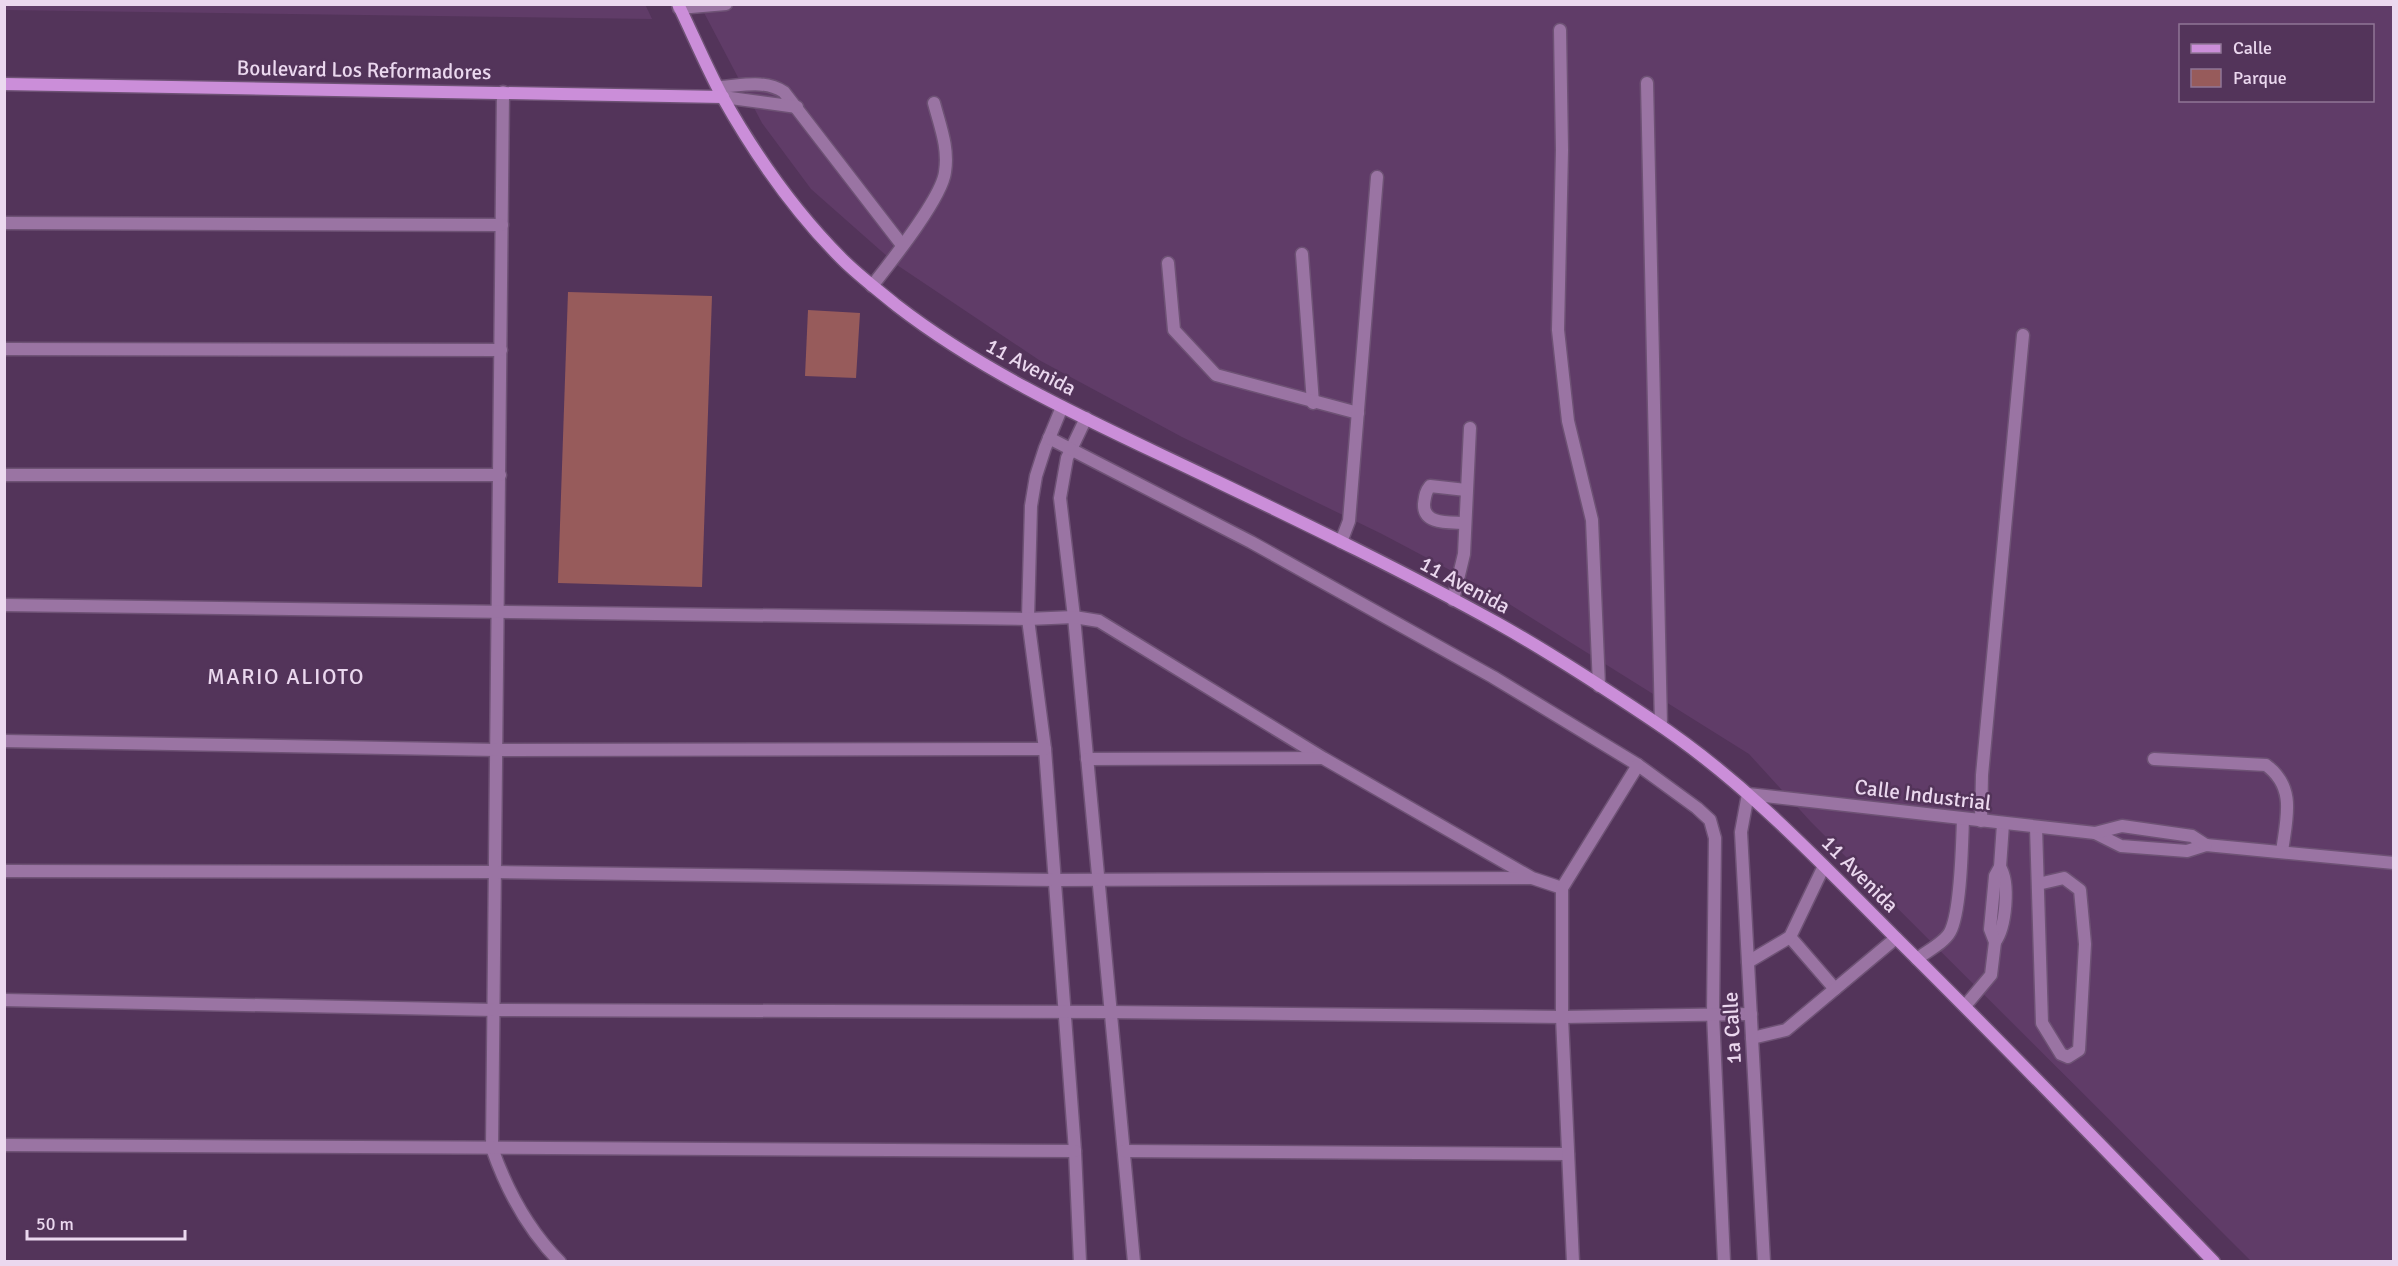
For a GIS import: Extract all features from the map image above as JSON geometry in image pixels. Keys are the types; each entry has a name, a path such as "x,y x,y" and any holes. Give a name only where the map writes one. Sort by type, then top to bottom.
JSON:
{"main road":[{"name":"11 Avenida","path":"679,6 721,92 752,146 784,193 824,240 872,286 933,333 996,372 1062,407 1341,542 1500,625 1661,726 1728,776 1765,808 1965,1006 2214,1262"},
{"name":"Boulevard Los Reformadores","path":"4,84 503,92 721,92"}],"street":[{"path":"679,6 726,4"},
{"path":"1560,30 1562,150 1558,330 1568,421 1592,520 1599,686"},
{"path":"721,92 762,83 775,86 784,92 902,245"},
{"path":"1647,83 1661,726"},
{"path":"503,92 492,1148 510,1193 522,1215 538,1238 560,1262"},
{"path":"721,92 797,107"},
{"path":"872,286 937,195 945,174 946,146 934,103"},
{"path":"1341,542 1349,521 1377,177"},
{"path":"4,223 502,225"},
{"path":"1302,254 1313,403"},
{"path":"1168,263 1174,330 1216,375 1313,403 1358,413"},
{"path":"1981,821 1982,775 2023,335"},
{"path":"4,349 501,350"},
{"path":"1062,407 1048,438 1036,476 1031,506 1028,619 1045,749 1075,1151 1080,1262"},
{"path":"1086,418 1071,449 1062,478 1060,498 1074,617 1134,1262"},
{"path":"1453,600 1464,554 1470,428"},
{"path":"1048,438 1251,542 1493,677 1638,765 1710,820 1715,838 1713,1014 1724,1262"},
{"path":"4,475 500,475"},
{"path":"1465,523 1432,520 1424,512 1425,492 1430,486 1466,490"},
{"path":"4,605 1028,619 1074,617 1099,621 1323,758 1532,878 1562,888"},
{"path":"4,741 497,750 1045,749"},
{"path":"1087,759 1323,758"},
{"path":"2154,759 2266,765 2278,774 2286,790 2287,816 2282,852"},
{"path":"1573,1262 1562,1017 1562,888 1638,765"},
{"name":"Calle Industrial","path":"1748,794 2095,833 2122,826 2192,836 2206,845"},
{"name":"1a Calle","path":"1748,794 1741,832 1764,1262"},
{"path":"1917,958 1950,932 1960,869 1963,819"},
{"path":"1965,1006 1991,975 1995,942 2002,932 2006,877 2000,867 2003,824"},
{"path":"2036,827 2042,1023 2061,1054 2068,1057 2079,1050 2085,944 2080,890 2064,878 2038,884"},
{"name":"Calle Industrial","path":"2095,833 2121,846 2187,850 2206,845 2394,863"},
{"path":"1748,962 1790,937 1824,866"},
{"path":"4,871 495,872 1054,880 1532,878"},
{"path":"1790,937 1835,989"},
{"path":"1752,1038 1786,1030 1896,938"},
{"path":"4,1000 494,1010 1110,1012 1562,1017 1751,1014"},
{"path":"4,1145 1075,1151"},
{"path":"1124,1150 1568,1154"}],"shaded area":[{"path":"5,4 645,4 652,19 5,10"},
{"path":"700,5 2393,5 2393,1261 2251,1261 1811,822 1749,754 1482,587 1382,534 1182,437 1039,360 897,265 811,189 762,123"}],"green space":[{"path":"568,292 712,296 702,587 558,583"},
{"path":"808,310 860,313 856,378 805,376"}],"district":[{"name":"MARIO ALIOTO","path":"286,676"}]}
